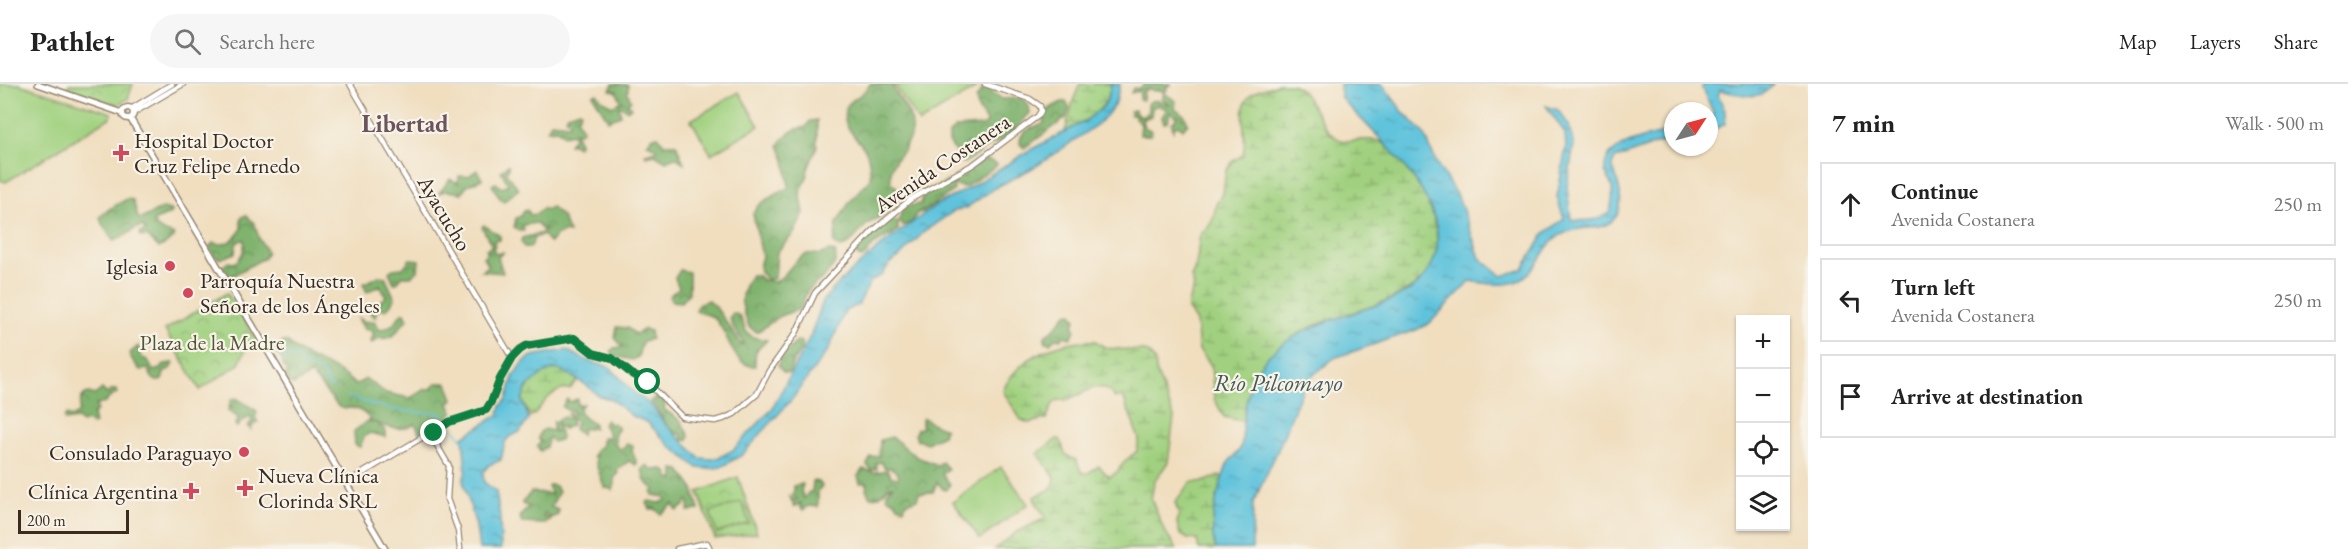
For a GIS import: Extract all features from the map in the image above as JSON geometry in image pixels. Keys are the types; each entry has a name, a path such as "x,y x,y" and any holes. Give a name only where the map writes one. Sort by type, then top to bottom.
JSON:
{"main road":[{"path":"38,84 122,113 125,118 132,113"},
{"path":"122,113 124,108 132,113 385,549"}],"street":[{"path":"132,113 172,84"},
{"path":"132,113 183,84"},
{"name":"Ayacucho","path":"350,84 512,358"},
{"name":"Avenida Costanera","path":"512,358 526,346 574,338 593,353 612,358 633,375 648,382 682,417 715,421 734,414 757,394 769,371 796,333 815,293 873,231 910,199 974,164 1038,116 1041,111 1041,106 1030,99 985,84"},
{"path":"346,483 423,437 434,433 449,422 486,410 512,358"},
{"path":"434,433 434,440 449,466 447,500 458,530 460,549"},
{"path":"677,549 707,543 710,549"}],"green space":[{"path":"0,84 19,84 112,113 111,117 6,182 0,180"},
{"path":"69,84 133,84 128,99 117,105 67,89"},
{"path":"613,84 628,85 631,100 628,103 631,108 627,110 619,107 621,115 608,120 593,95 597,93 601,99 612,106 621,101 616,91 610,90"},
{"path":"870,84 892,84 911,119 911,134 905,149 893,164 891,173 891,183 904,193 890,205 886,213 866,225 850,243 840,248 834,243 837,223 849,203 870,179 870,165 866,151 847,125 845,113 849,103 865,91"},
{"path":"894,84 973,84 976,88 919,123"},
{"path":"1080,84 1111,84 1106,101 1101,108 1088,119 1065,132 1073,101"},
{"path":"1145,84 1172,84 1166,87 1167,90 1164,93 1161,90 1151,89 1144,91 1143,100 1139,99 1139,91 1131,93 1133,88 1140,89"},
{"path":"1278,84 1292,84 1300,89 1324,125 1338,139 1375,140 1388,147 1428,201 1437,239 1434,261 1423,278 1406,291 1384,302 1315,326 1297,335 1249,395 1243,421 1224,417 1214,398 1211,365 1199,350 1196,322 1188,309 1188,303 1194,286 1191,277 1197,262 1200,235 1209,226 1216,204 1223,194 1226,171 1233,161 1243,155 1245,103 1255,92"},
{"path":"987,88 1002,99 1019,98 1027,102 1030,113 1011,134 969,161 962,163 949,142 949,134 955,128 983,126 987,123 978,109 976,99 983,89"},
{"path":"739,92 759,126 711,154 691,120"},
{"path":"1164,93 1176,101 1175,108 1184,115 1188,123 1183,129 1178,125 1174,127 1173,132 1172,123 1176,116 1170,112 1168,122 1164,123 1162,117 1167,109 1157,105 1152,108 1151,116 1142,120 1144,127 1152,131 1151,135 1140,135 1141,123 1135,115 1130,115 1130,111 1135,110 1136,114 1142,117 1148,112 1148,103 1151,101 1170,104 1162,99"},
{"path":"1062,102 1066,102 1069,108 1066,118 1024,148 1020,144 1022,135 1044,123 1047,112"},
{"path":"580,110 577,120 583,129 580,133 575,132 580,143 577,147 569,144 574,137 572,133 564,135 557,129 547,130 551,122 569,124 570,121 566,118 568,114"},
{"path":"817,120 817,146 800,192 804,213 794,233 777,252 775,278 767,280 760,272 762,256 753,214 763,202 789,187 785,160 779,145 790,132 806,127 810,121"},
{"path":"658,136 664,144 676,144 684,163 675,157 666,161 655,154 646,156 645,154 657,151 656,148 647,144 652,137"},
{"path":"986,159 997,164 996,166 965,187 955,185 954,177 957,175 964,177 967,170"},
{"path":"508,165 506,173 519,189 504,201 492,185 496,183 502,188 508,184 501,171"},
{"path":"477,170 482,179 467,185 462,193 446,191 439,193 450,179 458,183 459,176 468,176"},
{"path":"947,181 953,183 954,190 923,212 917,213 912,222 903,226 899,221 901,212 907,206 921,204 923,195"},
{"path":"127,199 133,200 138,218 141,219 163,208 170,210 172,212 170,214 153,221 158,228 174,235 174,238 159,248 147,236 141,237 140,233 146,230 142,226 113,241 102,225 100,217"},
{"path":"551,207 562,217 569,233 563,232 556,235 550,243 543,235 534,238 531,247 524,247 522,238 542,233 548,228 542,230 537,223 523,225 524,231 519,231 514,227 516,218 527,210 531,215 543,208 546,210"},
{"path":"246,215 254,223 267,252 264,258 230,277 222,267 228,262 234,263 239,259 244,250 244,240 236,244 235,253 220,259 214,256 209,247 213,243 222,244 232,240 241,230 241,218"},
{"path":"894,220 898,222 898,230 873,245 861,258 855,253 868,238"},
{"path":"484,225 500,236 500,240 493,241 495,245 493,249 496,254 504,252 498,257 503,273 481,271 489,266 483,257 488,252 486,249 492,246 482,227"},
{"path":"829,251 835,252 836,259 831,270 808,291 800,309 782,315 757,332 749,327 744,313 742,295 751,275 775,282 805,254 820,255"},
{"path":"410,259 419,260 418,271 411,276 402,276 397,283 394,283 389,272 403,268"},
{"path":"680,270 689,272 689,293 681,302 672,301 669,296 679,288 675,278"},
{"path":"379,276 385,277 395,299 386,310 381,308 376,312 376,318 369,309 386,297 380,285 367,292 363,284"},
{"name":"Plaza de la Madre","path":"227,293 258,342 245,350 239,364 200,390 165,330"},
{"path":"708,300 715,306 742,345 744,343 730,318 733,313 740,316 746,331 752,337 767,340 756,350 755,366 747,365 735,355 714,318 696,311 697,305"},
{"path":"402,313 405,313 408,319 393,336 379,338 372,343 370,342 373,331 364,329 358,318 365,322 374,321 382,330 394,324"},
{"path":"1072,313 1076,319 1073,325 1073,335 1070,338 1065,336 1061,339 1055,338 1050,343 1045,342 1045,336 1066,314"},
{"path":"617,327 627,328 636,334 645,329 650,331 651,339 642,342 638,357 632,360 614,356 611,351 614,348 623,347 615,338"},
{"path":"797,341 802,342 802,348 789,373 783,372 778,365 779,361"},
{"path":"1095,341 1106,348 1145,351 1155,362 1156,371 1174,417 1168,462 1154,482 1151,499 1164,530 1177,549 995,549 1017,532 1046,518 1034,499 1035,496 1051,488 1055,477 1037,454 1057,439 1060,439 1065,454 1076,460 1082,473 1088,473 1099,466 1109,477 1116,473 1137,451 1139,439 1123,396 1115,398 1105,388 1093,388 1069,399 1057,401 1052,405 1046,419 1029,423 1021,420 1003,391 1018,369 1041,352 1068,343"},
{"path":"283,342 287,342 303,354 339,372 355,385 366,379 386,393 410,398 426,389 431,389 436,383 447,383 453,399 449,404 453,412 420,434 415,424 404,428 394,428 374,422 384,429 386,437 370,433 364,437 360,447 355,445 354,431 368,421 372,422 360,410 339,407 311,374 293,385 290,384 286,377 287,369 283,367 282,360 273,351"},
{"path":"138,346 142,358 148,360 153,371 165,364 174,363 164,373 162,380 154,380 148,369 140,370 131,358 130,353"},
{"path":"556,369 578,380 570,389 554,393 534,415 530,416 522,400 527,389 539,376"},
{"path":"102,389 107,394 112,390 116,390 117,393 105,403 96,405 97,410 93,415 95,424 92,425 87,421 82,423 77,419 65,421 66,415 72,417 79,412 84,395 89,393 95,395"},
{"path":"236,398 257,411 255,418 258,422 251,430 248,426 252,421 250,417 237,427 235,425 239,418 228,411 229,406 232,408 230,401"},
{"path":"655,398 662,399 664,409 681,421 689,436 688,440 683,440 681,434 671,430 667,425 650,401"},
{"path":"567,399 571,402 577,399 578,406 583,404 579,409 581,414 594,424 594,428 582,429 581,435 574,429 576,422 574,420 571,420 572,425 563,429 557,420 563,417 571,419 567,414 574,413 573,410 569,411 562,407"},
{"path":"924,418 945,429 943,435 927,443 917,440 915,434 917,429 922,428"},
{"path":"606,419 610,425 613,423 618,427 615,433 617,447 621,449 627,444 633,445 632,451 637,463 636,465 629,461 617,470 613,490 604,487 595,457 593,457 595,451 602,445 602,437 610,437 603,424"},
{"path":"553,422 557,423 560,440 553,442 549,437 546,447 540,451 537,446 541,442 538,438 540,432 545,429 557,432 553,429"},
{"path":"892,437 917,457 937,465 942,462 948,469 942,474 950,485 946,490 937,482 933,492 919,493 917,499 906,503 904,509 887,497 887,492 893,486 888,487 880,496 870,497 866,489 868,483 860,483 858,476 863,469 875,472 887,470 892,477 898,478 899,476 894,469 885,468 881,462 876,463 877,469 871,470 867,465 871,457 879,456 880,440"},
{"path":"647,465 652,470 663,469 669,474 668,478 674,480 674,469 680,470 693,488 699,510 688,511 689,502 687,500 685,505 677,511 673,504 661,514 655,509 650,509 647,503 649,501 660,503 666,500 665,497 653,495 652,492 655,490 645,481 642,469"},
{"path":"1001,467 1028,504 980,539 953,502"},
{"path":"1219,476 1224,477 1213,522 1216,549 1199,549 1197,540 1188,539 1180,534 1177,523 1179,514 1175,503 1191,482 1203,482"},
{"path":"738,477 757,533 715,539 698,492"},
{"path":"813,481 819,482 822,486 818,491 818,507 809,506 803,510 800,507 801,503 794,507 790,497 797,499 792,495 793,486 803,484 801,491 804,498 812,492"},
{"path":"555,486 559,491 551,507 558,510 558,515 551,518 545,513 543,517 549,518 550,521 545,524 522,523 520,517 529,506 522,503 531,492 552,494 548,487"},
{"path":"742,502 749,523 717,533 710,512"}],"water":[{"path":"1111,84 1120,84 1116,102 1095,126 1038,165 995,188 966,208 954,211 925,231 890,263 882,275 871,281 858,305 845,311 829,349 792,399 742,455 721,467 698,468 670,446 647,422 632,416 611,399 599,396 565,372 556,369 544,373 527,387 522,400 529,419 520,432 509,437 505,442 501,460 489,465 483,472 484,482 496,492 500,517 501,549 479,549 476,526 463,481 466,471 463,437 498,415 507,399 513,377 524,362 532,356 566,350 590,362 610,367 633,392 651,405 665,424 700,458 720,457 733,450 772,409 810,337 824,299 844,278 883,244 936,205 1085,121 1103,107"},
{"name":"Río Pilcomayo","path":"1340,84 1382,84 1404,113 1424,133 1437,164 1459,199 1480,258 1502,276 1523,269 1545,233 1564,219 1557,197 1566,148 1565,133 1546,106 1558,110 1569,125 1574,144 1567,186 1571,220 1596,219 1610,212 1613,191 1605,170 1606,161 1612,153 1630,142 1664,133 1664,142 1615,159 1612,165 1621,201 1616,217 1609,223 1599,227 1573,230 1559,236 1549,245 1534,268 1519,280 1503,284 1470,281 1430,323 1334,358 1306,381 1253,503 1252,549 1216,549 1213,518 1217,496 1227,465 1241,447 1247,399 1259,367 1274,351 1296,336 1320,324 1384,302 1410,290 1423,278 1436,254 1437,230 1429,205 1415,181 1397,157 1341,98"},
{"path":"1703,84 1773,84 1755,96 1720,91 1718,95 1725,110 1725,124 1718,128 1718,102 1708,102 1702,89"}],"waterway":[{"path":"278,355 296,357 302,363 325,375 325,381 333,388"},
{"path":"348,397 399,410 440,413 444,417"},
{"path":"452,427 463,440"}],"place":[{"name":"Hospital Doctor Cruz Felipe Arnedo","path":"121,153"},
{"name":"Iglesia","path":"170,266"},
{"name":"Parroquía Nuestra Señora de los Ángeles","path":"188,293"},
{"name":"Consulado Paraguayo","path":"244,452"},
{"name":"Nueva Clínica Clorinda SRL","path":"245,488"},
{"name":"Clínica Argentina","path":"191,491"}],"district":[{"name":"Libertad","path":"405,124"}],"route":[{"path":"434,433 449,422 486,410 512,358 526,346 574,338 593,353 612,358 633,375 648,382"}]}
